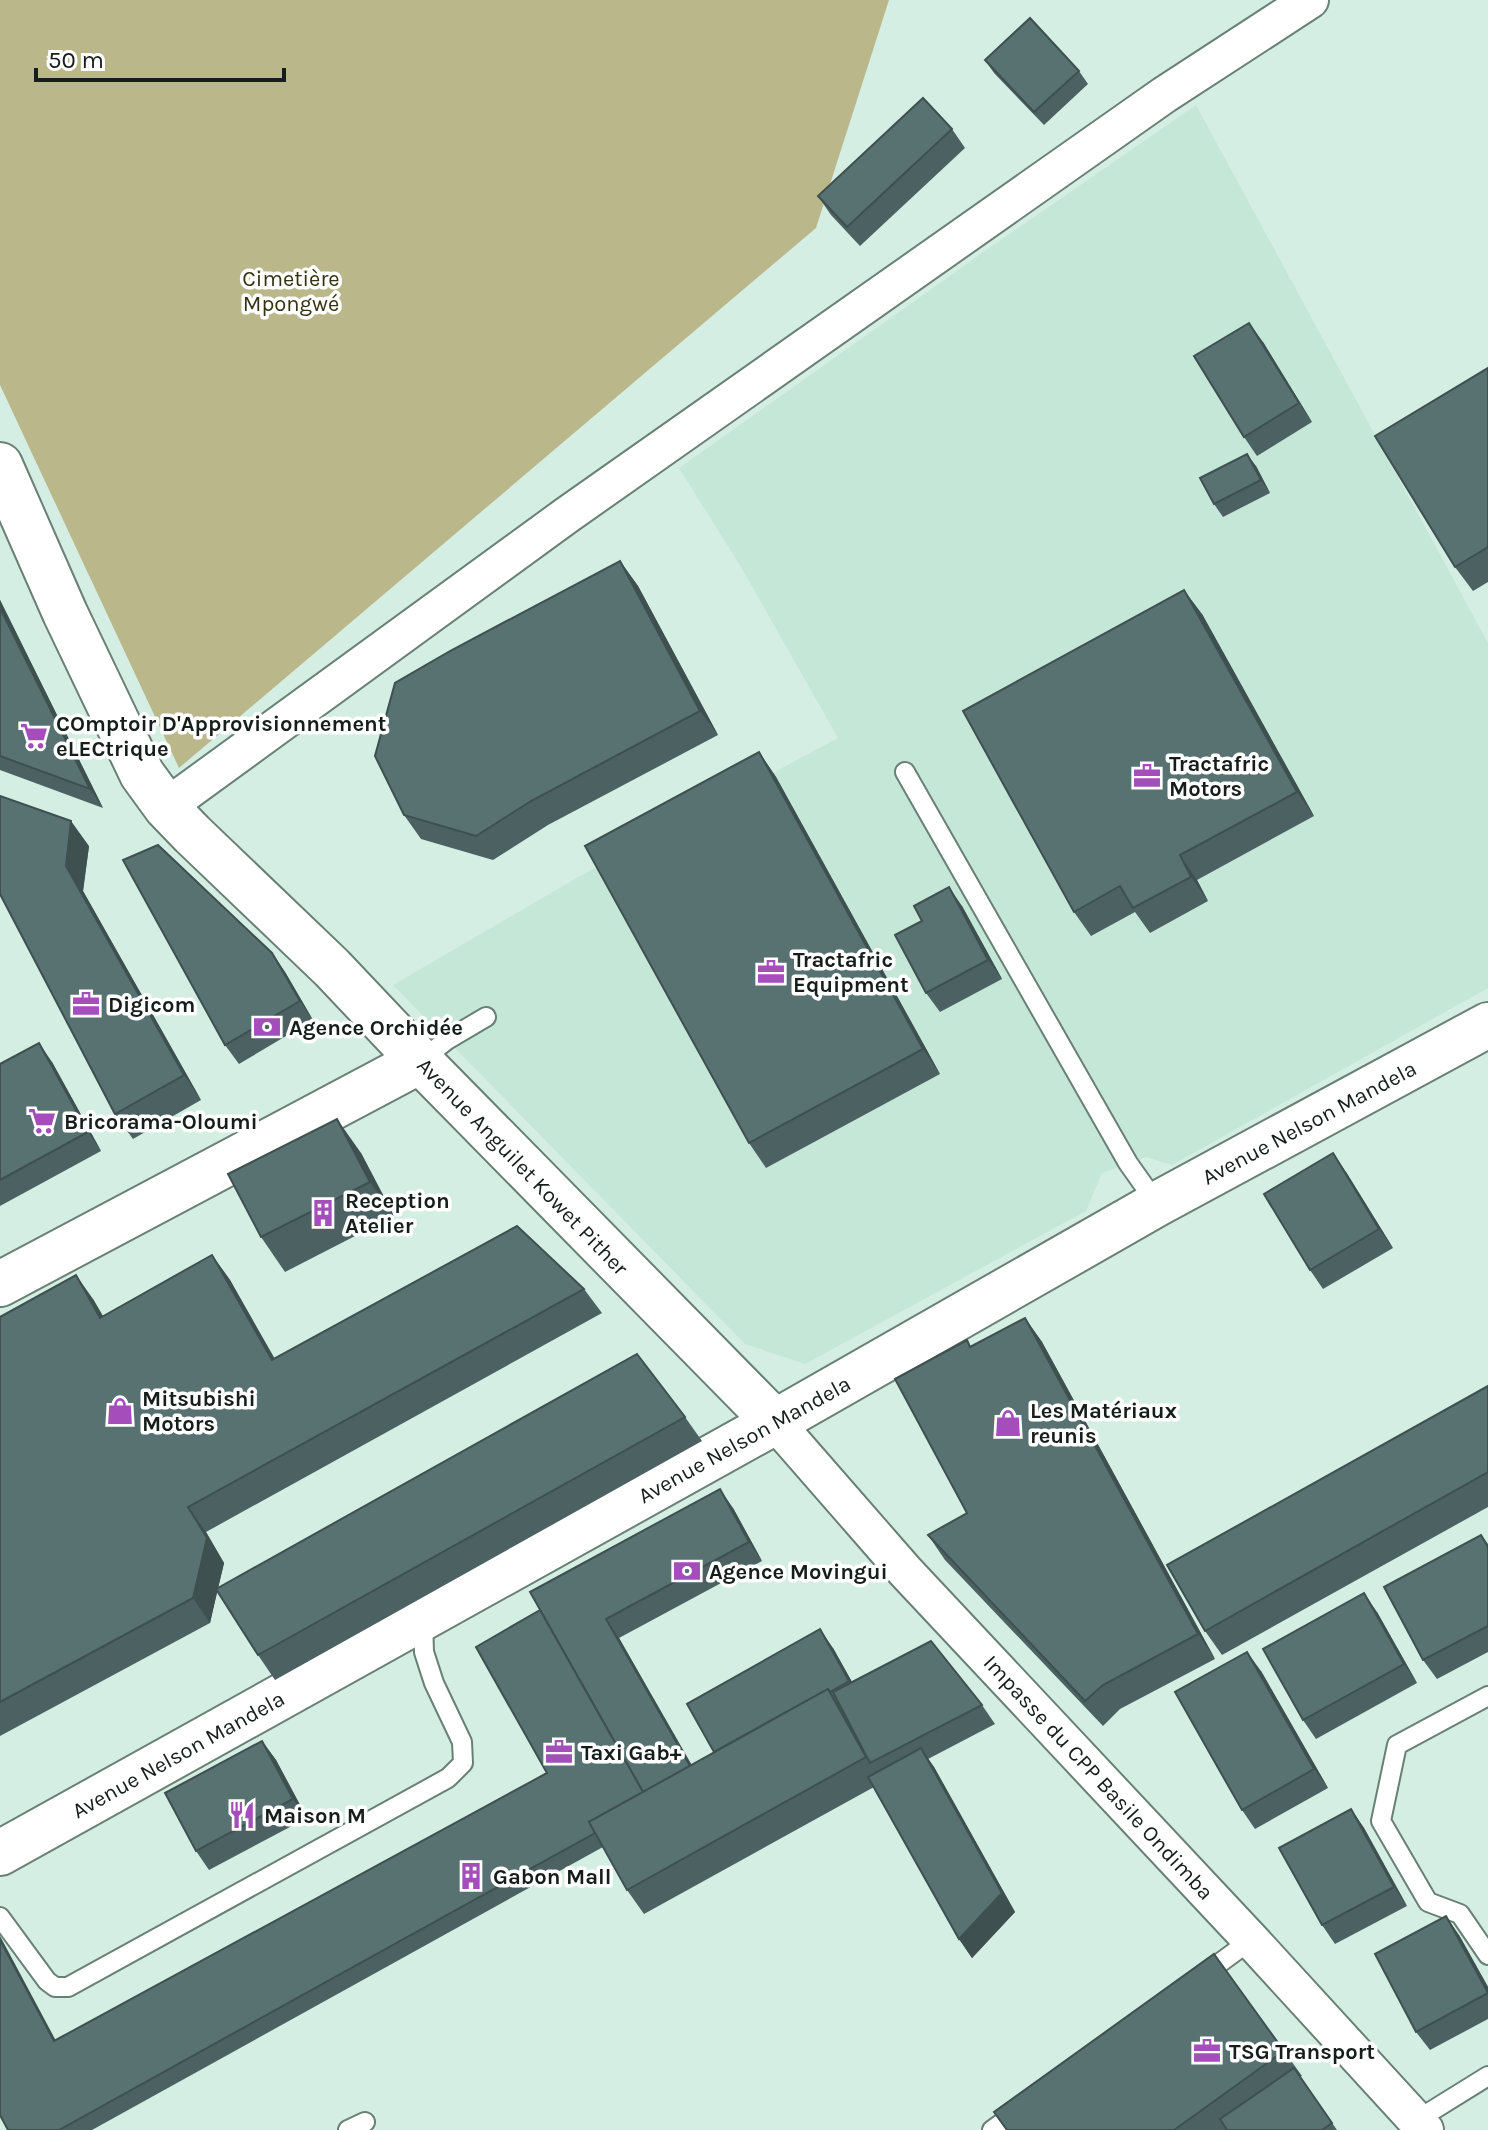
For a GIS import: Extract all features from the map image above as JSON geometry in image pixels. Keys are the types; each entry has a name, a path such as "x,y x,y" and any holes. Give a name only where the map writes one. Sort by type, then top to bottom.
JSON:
{"street":[{"path":"166,807 567,515 1151,104 1310,0"},
{"name":"Avenue Anguilet Kowet Pither","path":"0,465 65,613 142,774 166,807 332,968 775,1422"},
{"name":"Avenue Nelson Mandela","path":"0,1853 775,1422 1157,1204 1488,1025"},
{"path":"0,1284 420,1061"},
{"name":"Impasse du CPP Basile Ondimba","path":"775,1422 916,1582 1421,2125"}],"lane":[{"path":"905,772 1128,1163 1157,1204"},
{"path":"420,1061 447,1040 486,1017"},
{"path":"0,1917 47,1981 55,1987 68,1987 448,1778 463,1763 462,1742 434,1683 424,1652 423,1617"},
{"path":"1488,1696 1397,1745 1381,1821 1428,1902 1460,1914 1488,1955"},
{"path":"1189,1985 1251,1940"},
{"path":"1421,2125 1488,2076"},
{"path":"992,2130 1029,2103"},
{"path":"348,2130 365,2122"}],"shaded area":[{"path":"1196,105 1488,643 1488,988 1172,1165 1146,1157 1102,1173 1086,1211 805,1364 745,1344 393,985 580,876 838,738 741,567 679,468"}],"green space":[{"name":"Cimetière Mpongwé","path":"0,0 889,0 816,228 179,768 0,385"}],"building":[{"path":"1030,18 1079,71 1034,112 985,60"},
{"path":"923,98 952,129 847,227 818,196"},
{"path":"1249,323 1299,403 1244,437 1194,356"},
{"path":"1488,368 1488,547 1455,567 1375,436"},
{"path":"1247,454 1261,480 1214,504 1200,478"},
{"path":"620,561 700,711 531,801 476,836 404,815 375,756 395,683"},
{"name":"Tractafric Motors","path":"1184,590 1297,792 1180,855 1191,877 1133,908 1120,886 1074,912 963,711"},
{"name":"COmptoir D'Approvisionnement eLECtrique","path":"0,608 90,789 0,756"},
{"name":"Tractafric Equipment","path":"759,752 923,1049 749,1143 585,846"},
{"path":"0,796 71,821 66,866 184,1075 115,1114 0,894"},
{"path":"158,845 272,953 300,1001 225,1045 123,860"},
{"path":"949,887 988,960 926,993 895,935 922,921 914,906"},
{"name":"Bricorama-Oloumi","path":"39,1043 88,1132 0,1180 0,1064"},
{"path":"337,1119 370,1182 261,1237 228,1174"},
{"path":"1333,1153 1379,1229 1310,1270 1264,1194"},
{"path":"517,1226 584,1289 188,1507 207,1538 193,1598 0,1702 0,1317 76,1275 100,1318 212,1255 272,1360"},
{"path":"1025,1318 1198,1634 1103,1685 1085,1701 928,1535 967,1513 895,1379 967,1340 970,1347"},
{"path":"637,1354 685,1417 258,1655 216,1589"},
{"path":"1488,1386 1488,1472 1205,1631 1167,1565"},
{"path":"720,1489 749,1542 606,1619 690,1766 643,1792 530,1592"},
{"path":"1481,1535 1488,1547 1488,1626 1423,1660 1384,1587"},
{"path":"1364,1593 1404,1664 1303,1720 1263,1649"},
{"name":"Gabon Mall","path":"540,1610 643,1792 589,1822 595,1833 59,2130 8,2130 0,2115 0,1940 54,2041 547,1773 476,1647"},
{"path":"820,1629 849,1681 830,1692 828,1689 714,1752 687,1704"},
{"path":"931,1641 982,1705 870,1763 833,1692"},
{"path":"1247,1652 1314,1769 1242,1810 1175,1692"},
{"path":"828,1689 866,1757 627,1890 589,1822"},
{"name":"Maison M","path":"262,1741 293,1799 196,1851 165,1793"},
{"path":"921,1748 1002,1893 959,1939 868,1777"},
{"path":"1351,1809 1394,1887 1322,1925 1279,1848"},
{"path":"1446,1916 1488,1993 1416,2032 1375,1954"},
{"name":"TSG Transport","path":"1214,1954 1284,2051 1174,2130 1007,2130 994,2112"},
{"path":"1294,2068 1332,2123 1322,2130 1227,2130 1220,2119"}],"place":[{"name":"COmptoir D'Approvisionnement eLECtrique","path":"34,736"},
{"name":"Tractafric Motors","path":"1147,776"},
{"name":"Tractafric Equipment","path":"771,972"},
{"name":"Digicom","path":"86,1004"},
{"name":"Agence Orchidée","path":"267,1027"},
{"name":"Bricorama-Oloumi","path":"42,1121"},
{"name":"Reception Atelier","path":"323,1213"},
{"name":"Mitsubishi Motors","path":"120,1411"},
{"name":"Les Matériaux reunis","path":"1008,1423"},
{"name":"Agence Movingui","path":"687,1571"},
{"name":"Taxi Gab+","path":"559,1752"},
{"name":"Maison M","path":"242,1815"},
{"name":"Gabon Mall","path":"471,1876"},
{"name":"TSG Transport","path":"1207,2051"}]}
